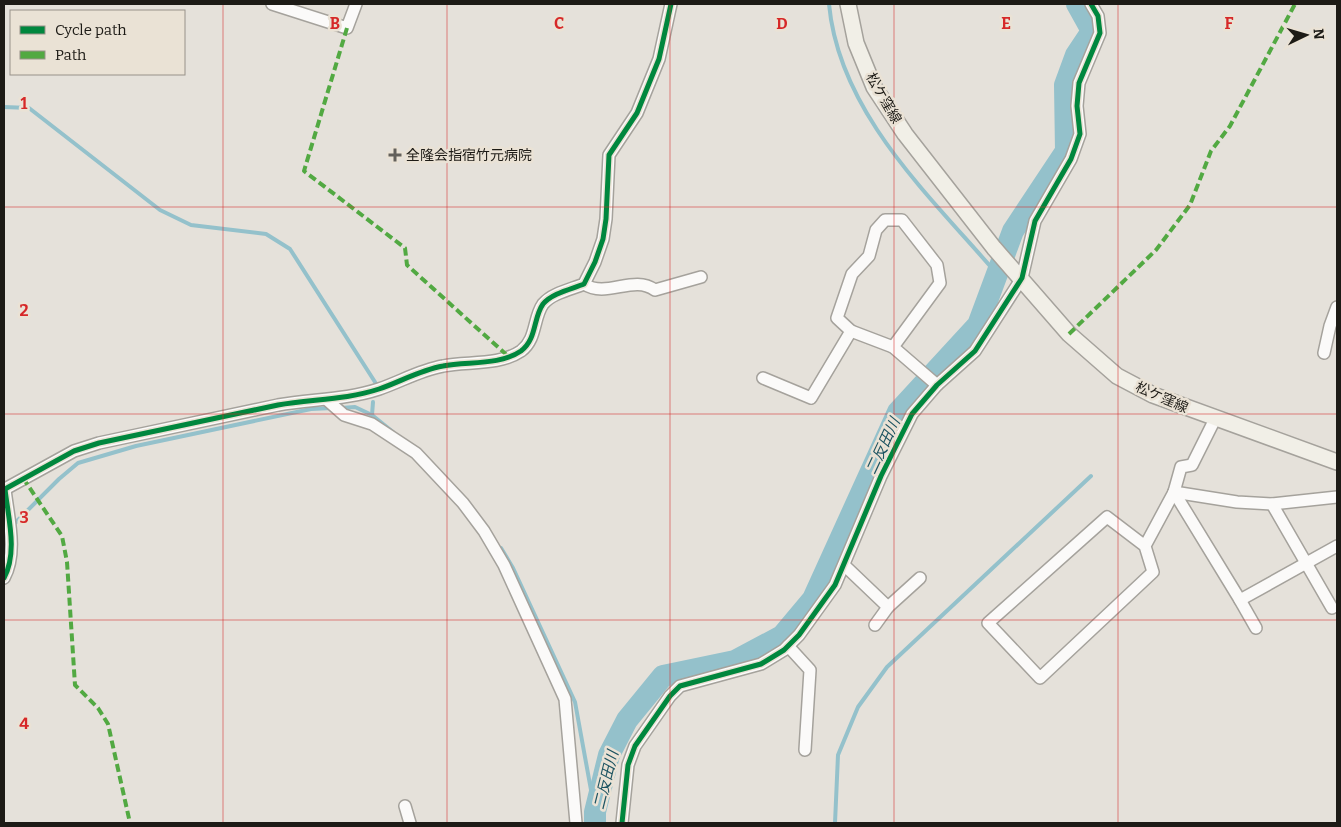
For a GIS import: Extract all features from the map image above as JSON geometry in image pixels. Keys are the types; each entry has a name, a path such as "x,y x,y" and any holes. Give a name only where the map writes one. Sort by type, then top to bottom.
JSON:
{"street":[{"path":"272,4 347,28 356,4"},
{"path":"4,578 7,572 11,538 4,488 74,450 99,443 308,400 328,400 381,389 391,383 444,365 509,357 522,350 532,337 543,304 550,298 584,284 596,262 603,239 606,219 610,155 637,113 659,59 672,4"},
{"name":"松ケ窪線","path":"848,4 856,43 874,87 905,134 994,248 1021,276 1069,334 1117,376 1153,395 1337,462"},
{"path":"622,823 628,765 635,746 670,696 680,686 761,664 788,646 826,600 844,564 881,476 912,414 937,385 975,351 1021,276 1035,221 1071,159 1080,134 1077,106 1079,82 1100,32 1098,16 1091,4"},
{"path":"893,348 940,283 937,265 902,220 885,220 876,230 869,256 852,274 837,318 851,331 893,348 937,385"},
{"path":"584,284 597,290 634,284 648,284 655,290 701,277"},
{"path":"1324,353 1330,326 1337,307"},
{"path":"763,378 811,398 851,331"},
{"path":"328,400 344,415 372,424 416,453 473,517 504,565 565,699 576,823"},
{"path":"1145,546 1106,517 988,624 1040,678 1153,572 1145,546 1174,492 1181,467 1192,465 1215,418"},
{"path":"1174,492 1237,502 1272,504 1337,497"},
{"path":"1174,492 1256,628"},
{"path":"1272,504 1332,608"},
{"path":"1240,600 1337,546"},
{"path":"844,564 888,607"},
{"path":"874,625 888,607 920,578"},
{"path":"788,646 810,670 805,750"},
{"path":"405,806 410,823"}],"waterway":[{"path":"829,4 836,44 850,81 869,117 917,183 997,274"},
{"name":"二反田川","path":"595,823 595,812 609,755 627,720 663,676 735,661 782,636 813,599 898,412 978,325 1013,231 1066,151 1065,85 1076,55 1092,31 1077,4"},
{"path":"4,107 29,108 160,210 191,225 266,234 290,249 375,382"},
{"path":"373,402 372,415 393,432"},
{"path":"341,408 355,407 372,415"},
{"path":"12,526 59,479 78,463 136,446 311,409 332,408"},
{"path":"835,823 838,755 858,707 887,667 1091,476"},
{"path":"501,548 513,568 575,702 595,812"}],"marked path":[{"path":"1069,334 1156,250 1190,205 1211,151 1230,126 1295,4"},
{"path":"347,28 304,171 405,248 407,265 509,357"},
{"path":"23,478 62,536 67,562 75,685 98,708 108,724 130,823"}],"cycle path":[{"path":"4,578 8,568 11,546 5,489 74,451 99,443 278,405 367,393 435,368 493,361 512,356 521,351 530,341 543,304 557,294 584,284 595,262 603,239 606,219 609,155 637,113 659,59 671,4"},
{"path":"622,823 628,765 635,746 670,696 680,686 761,664 784,650 799,635 835,585 881,476 912,414 937,385 975,351 1022,278 1035,221 1071,159 1080,134 1077,106 1079,83 1100,33 1098,16 1091,4"}],"place":[{"name":"全隆会指宿竹元病院","path":"395,155"}]}
